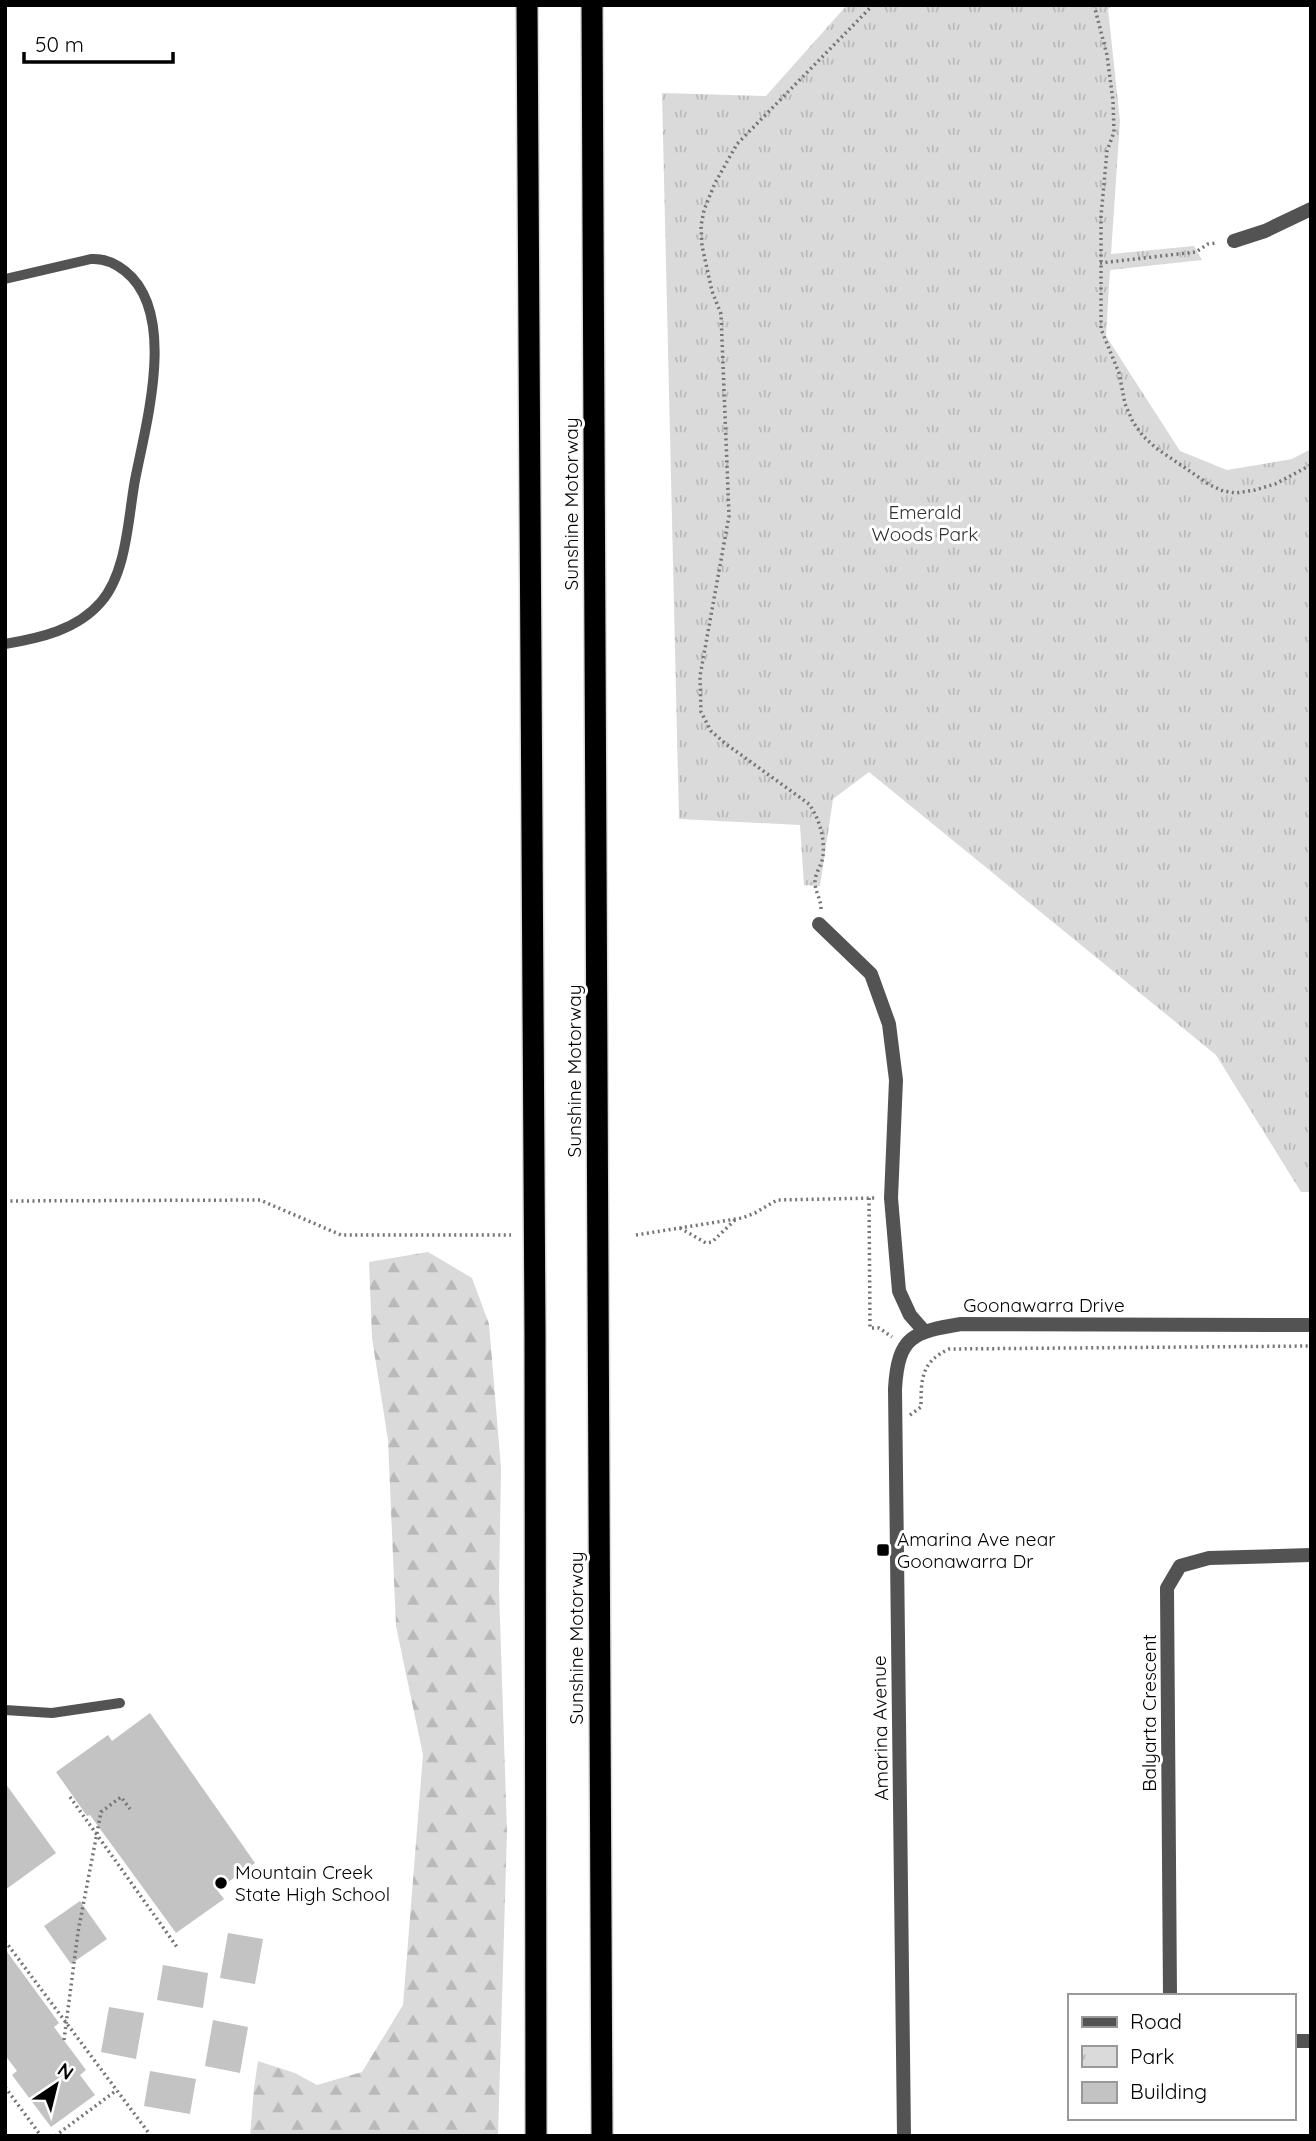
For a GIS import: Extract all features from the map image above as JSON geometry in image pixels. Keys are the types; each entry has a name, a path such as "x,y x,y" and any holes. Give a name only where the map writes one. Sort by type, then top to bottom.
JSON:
{"highway":[{"path":"527,5 535,1334 536,2136"},
{"name":"Sunshine Motorway","path":"592,5 602,2136"}],"street":[{"path":"1234,241 1265,231 1311,209"},
{"path":"819,924 870,974 889,1024 896,1080 891,1198 899,1291 910,1315 924,1331"},
{"name":"Goonawarra Drive","path":"924,1331 961,1324 1311,1325"},
{"name":"Amarina Avenue","path":"904,2136 895,1389 900,1356 908,1340 924,1331"},
{"name":"Balyarta Crescent","path":"1170,1994 1167,1588 1180,1566 1209,1558 1311,1555"}],"lane":[{"path":"5,279 91,259 113,263 128,273 144,293 151,314 154,352 147,419 121,561 112,586 95,608 71,625 50,634 5,643"},
{"path":"5,1710 52,1713 120,1703"}],"path":[{"path":"819,924 821,901 815,880 823,857 817,815 809,804 711,731 701,712 699,676 729,516 721,314 712,291 702,246 701,226 704,210 715,183 737,144 873,5"},
{"path":"1094,5 1107,55 1114,132 1107,151 1100,263 1101,329 1119,373 1125,404 1133,422 1156,448 1223,491 1236,493 1255,490 1275,484 1311,465"},
{"path":"1100,263 1196,252 1208,244 1234,241"},
{"path":"869,1198 870,1328 879,1328 886,1332"},
{"path":"636,1235 736,1219 755,1213 777,1200 891,1198"},
{"path":"5,1201 260,1200 341,1235 511,1235"},
{"path":"678,1227 706,1243 712,1242 736,1219"},
{"path":"896,1424 921,1407 921,1385 926,1368 938,1354 949,1349 1311,1346"},
{"path":"70,1797 177,1947"},
{"path":"64,2040 78,1932 101,1812 121,1797 130,1809"},
{"path":"5,1941 151,2136"},
{"path":"5,2087 41,2136"},
{"path":"55,2136 117,2090"}],"green space":[{"name":"Emerald Woods Park","path":"847,5 1114,5 1108,9 1120,121 1111,254 1194,246 1202,260 1110,270 1106,336 1180,451 1227,470 1292,459 1311,449 1311,1192 1301,1192 1216,1055 869,772 833,799 820,886 804,885 800,825 679,819 662,93 766,96"},
{"path":"428,1252 472,1278 489,1324 501,1468 499,1590 507,1831 498,2136 250,2136 258,2061 295,2073 317,2085 362,2072 403,2005 423,1755 396,1626 388,1440 372,1338 369,1262"}],"building":[{"path":"150,1713 255,1863 217,1890 224,1899 176,1933 56,1772 108,1735 112,1741"},
{"path":"5,1783 56,1853 5,1890"},
{"path":"80,1901 107,1939 71,1964 44,1926"},
{"path":"228,1933 263,1939 255,1984 220,1978"},
{"path":"5,1949 59,2023 54,2027 86,2070 80,2075 95,2095 51,2127 12,2075 17,2071 5,2055"},
{"path":"163,1965 208,1973 203,2008 157,2000"},
{"path":"109,2007 144,2013 136,2059 101,2052"},
{"path":"213,2020 248,2027 240,2073 205,2066"},
{"path":"150,2071 196,2079 190,2114 144,2106"}],"place":[{"name":"Amarina Ave near Goonawarra Dr","path":"883,1550"},
{"name":"Mountain Creek State High School","path":"221,1883"}]}
